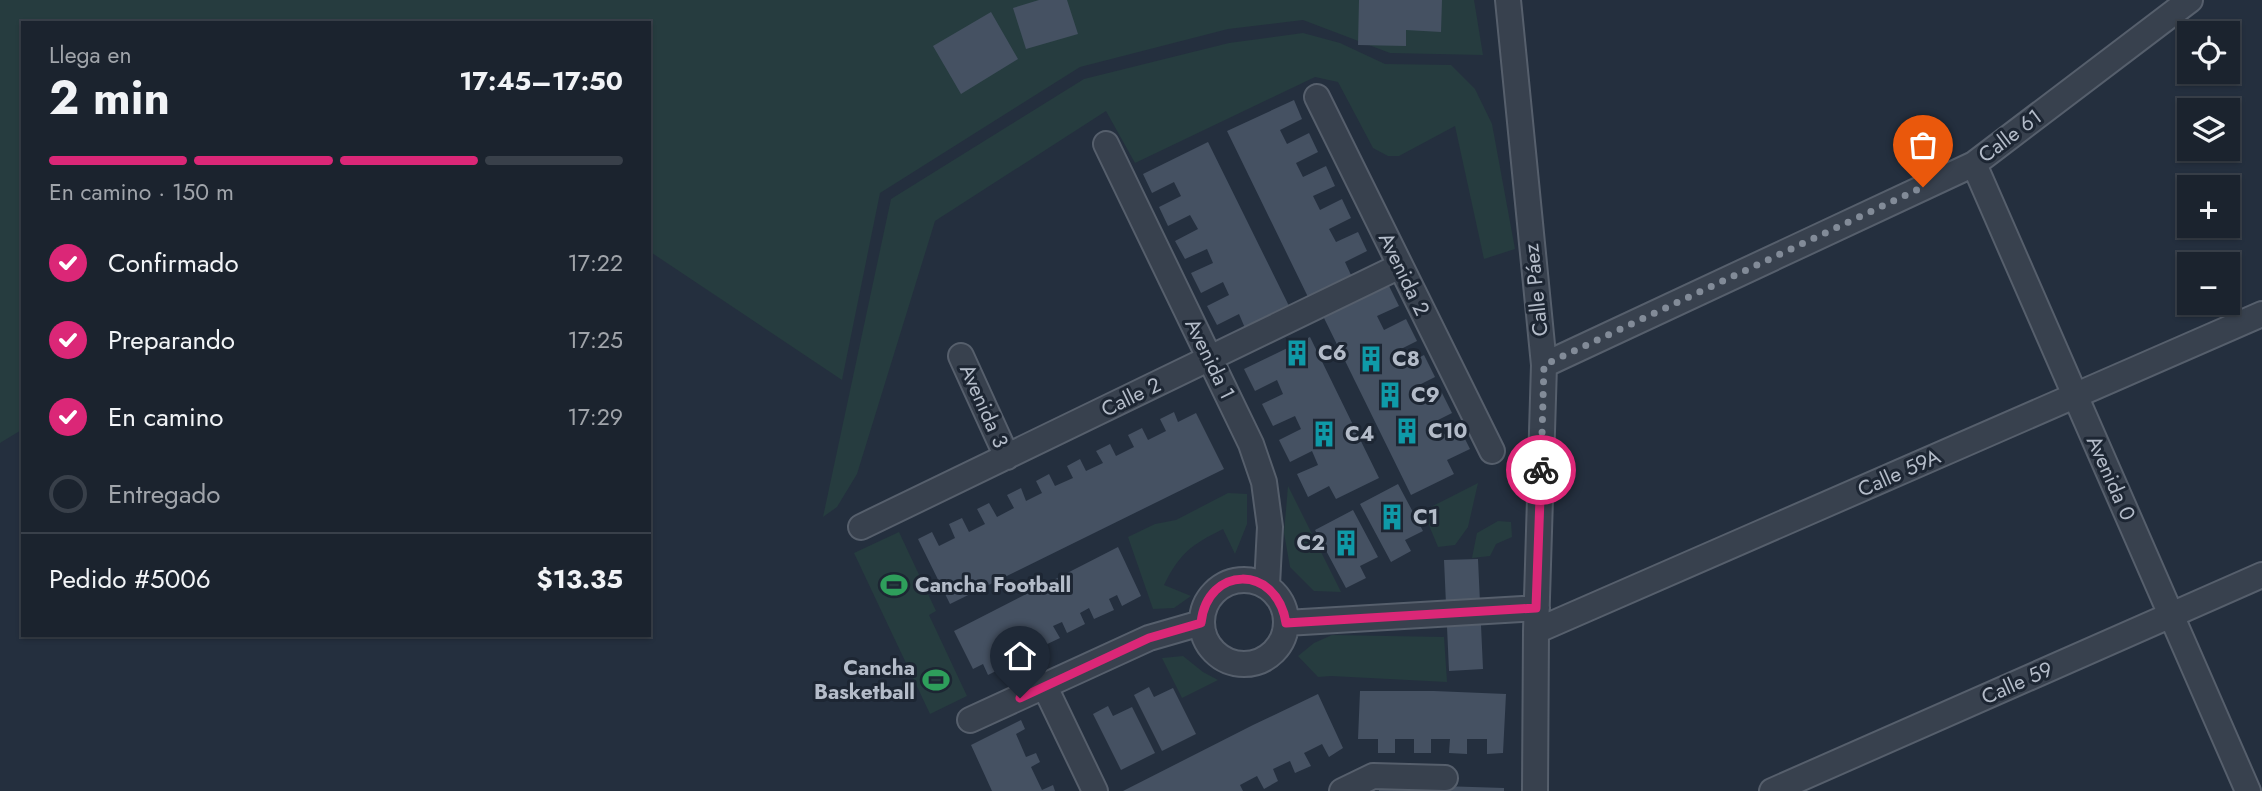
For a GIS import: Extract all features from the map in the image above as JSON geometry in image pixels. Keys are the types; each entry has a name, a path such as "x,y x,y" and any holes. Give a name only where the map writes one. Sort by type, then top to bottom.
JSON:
{"street":[{"name":"Calle Páez","path":"1508,0 1544,365 1536,620 1535,791"},
{"name":"Calle 61","path":"1544,365 1974,164 2190,0"},
{"name":"Avenida 2","path":"1317,97 1492,451"},
{"name":"Avenida 1","path":"1106,144 1251,444 1264,482 1269,527 1267,585"},
{"name":"Avenida 0","path":"1974,164 2248,791"},
{"name":"Calle 2","path":"861,527 1399,266"},
{"name":"Calle 59A","path":"1536,620 2075,396 2262,314"},
{"name":"Avenida 3","path":"961,356 1007,457"},
{"name":"Calle 59","path":"1772,791 2262,575"},
{"path":"1255,580 1267,585 1284,609 1284,637 1268,657 1256,663 1230,663 1209,647 1203,635 1202,609 1217,588 1229,582 1255,580"},
{"path":"1286,623 1536,620"},
{"path":"970,720 1149,638 1201,623"},
{"path":"1045,687 1095,791"},
{"path":"1342,791 1373,776 1445,778"}],"green space":[{"path":"0,0 1474,0 1483,55 1390,53 1303,20 1228,29 1080,67 880,193 842,380 651,252 651,21 21,21 21,430 0,443"},
{"path":"1303,33 1340,43 1385,64 1451,65 1475,89 1492,124 1515,249 1484,259 1455,126 1399,156 1388,156 1373,148 1338,82 1315,77 1135,163 1106,111 935,221 857,474 837,507 823,517 891,199 1084,79 1229,43"},
{"path":"1478,483 1468,527 1455,545 1438,547 1423,511"},
{"path":"1288,486 1341,592 1314,591 1290,567 1284,533"},
{"path":"1228,493 1247,494 1247,524 1235,554 1223,529 1194,545 1175,565 1164,585 1191,596 1174,608 1153,609 1128,537 1155,524 1176,520"},
{"path":"1498,521 1511,522 1512,537 1496,544 1490,556 1472,558 1477,533"},
{"path":"899,532 936,611 929,615 967,696 930,714 854,553"},
{"path":"1332,635 1444,637 1447,682 1318,677 1298,656 1314,643"},
{"path":"1183,656 1218,680 1182,698 1162,658"}],"building":[{"path":"1039,0 1067,0 1078,34 1026,49 1013,8"},
{"path":"1359,0 1442,0 1441,32 1406,30 1406,46 1358,45"},
{"path":"991,12 1018,59 961,94 933,46"},
{"path":"1294,100 1302,119 1280,130 1287,144 1309,133 1318,152 1296,163 1303,177 1326,166 1335,186 1313,196 1320,210 1342,199 1351,218 1329,229 1336,242 1358,232 1367,251 1345,262 1351,275 1308,297 1227,131"},
{"path":"1208,142 1289,306 1245,328 1239,314 1217,325 1207,306 1229,295 1223,282 1201,293 1191,273 1213,263 1207,249 1185,259 1175,241 1198,229 1190,215 1168,226 1159,207 1181,196 1174,182 1152,193 1143,174"},
{"path":"1388,284 1399,306 1377,316 1384,330 1406,319 1417,341 1395,352 1402,366 1424,355 1435,377 1413,388 1420,401 1441,391 1452,413 1430,424 1437,438 1459,427 1470,449 1447,460 1454,474 1411,495 1323,316"},
{"path":"1310,337 1379,478 1336,499 1329,486 1308,497 1297,474 1318,465 1312,451 1290,462 1279,440 1301,429 1295,416 1273,426 1262,404 1283,394 1277,380 1255,391 1244,369"},
{"path":"1174,412 1178,422 1196,413 1224,469 950,604 918,539 932,532 939,546 955,538 949,524 962,518 969,532 985,524 977,509 989,503 997,517 1014,508 1007,495 1021,488 1026,501 1042,493 1036,481 1049,474 1055,486 1073,478 1067,466 1080,459 1086,471 1103,463 1096,451 1110,444 1116,456 1134,447 1128,435 1142,428 1148,440 1166,431 1160,419"},
{"name":"C1","path":"1398,484 1423,531 1405,540 1411,551 1391,562 1360,504"},
{"name":"C2","path":"1353,510 1378,557 1360,566 1366,578 1346,588 1315,530"},
{"path":"1118,547 1141,596 1122,606 1117,595 1109,599 1114,610 1094,619 1089,608 1080,613 1085,624 1067,633 1062,622 1053,626 1060,638 1041,647 1036,636 1026,641 1032,653 1013,662 1008,651 998,655 1004,667 988,675 983,664 973,669 954,631"},
{"path":"1478,559 1483,669 1449,671 1444,560"},
{"path":"1149,687 1154,697 1173,688 1196,734 1162,751 1134,695"},
{"path":"1360,691 1506,694 1503,753 1487,754 1487,739 1467,739 1467,754 1449,753 1450,739 1431,739 1431,753 1414,753 1414,739 1395,739 1395,753 1378,753 1378,739 1358,739"},
{"path":"1318,694 1343,748 1329,757 1322,744 1304,753 1311,766 1295,773 1290,761 1273,769 1278,781 1264,789 1257,776 1240,785 1243,791 1123,791 1253,725"},
{"path":"1108,706 1113,716 1132,707 1155,753 1121,770 1093,714"},
{"path":"1021,720 1025,729 1016,734 1026,757 1036,753 1040,762 1031,767 1042,790 1053,785 1055,791 992,791 971,745"},
{"path":"1379,784 1504,788 1504,791 1379,791"}],"way so far":[{"path":"1541,470 1544,365 1923,187"}],"place":[{"name":"C6","path":"1297,353"},
{"name":"C8","path":"1371,359"},
{"name":"C9","path":"1390,395"},
{"name":"C10","path":"1407,431"},
{"name":"C4","path":"1324,434"},
{"name":"C1","path":"1392,517"},
{"name":"C2","path":"1346,543"},
{"name":"Cancha Football","path":"894,585"},
{"name":"Cancha Basketball","path":"936,680"}],"route":[{"path":"1020,698 1149,638 1201,623 1202,609 1217,588 1241,579 1255,580 1267,585 1284,609 1286,623 1536,608 1541,470"}]}
